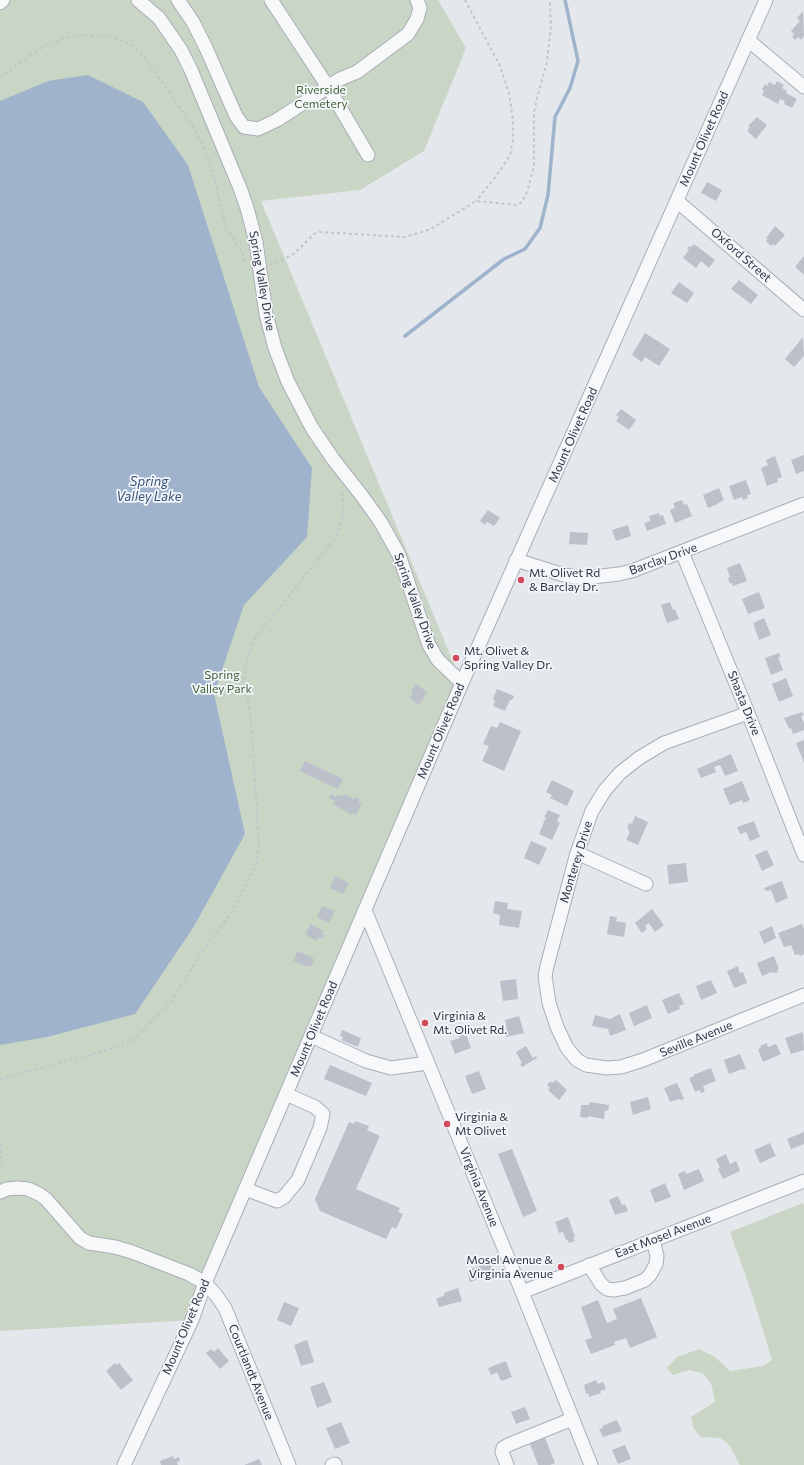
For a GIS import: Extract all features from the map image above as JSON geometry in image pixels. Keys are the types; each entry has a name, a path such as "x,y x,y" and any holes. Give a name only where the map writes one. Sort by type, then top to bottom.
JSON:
{"street":[{"path":"0,3 3,0"},
{"name":"Spring Valley Drive","path":"138,0 159,18 181,50 191,70 247,208 256,242 266,314 275,348 288,382 312,428 333,459 380,521 399,555 429,645 438,660 462,683"},
{"path":"178,0 206,48 236,116 244,127 258,129 277,120 328,87 357,72 408,34 417,19 420,8 417,0"},
{"path":"271,0 328,87 368,155"},
{"name":"Mount Olivet Road","path":"124,1465 192,1320 205,1283 462,683 766,0"},
{"path":"748,40 804,87"},
{"name":"Oxford Street","path":"677,201 804,310"},
{"name":"Barclay Drive","path":"516,560 564,575 584,578 605,577 632,571 804,504"},
{"name":"Shasta Drive","path":"682,552 748,713 804,856"},
{"name":"Monterey Drive","path":"586,1065 577,1060 567,1048 556,1027 549,1003 545,976 577,853 592,811 605,790 620,773 639,758 664,743 748,713"},
{"path":"577,853 646,884"},
{"name":"Virginia Avenue","path":"365,910 522,1292 590,1465"},
{"name":"Seville Avenue","path":"586,1065 607,1068 621,1067 643,1060 804,995"},
{"path":"311,1036 366,1061 391,1068 428,1063"},
{"path":"245,1189 277,1201 284,1197 298,1180 320,1128 323,1114 315,1107 286,1094"},
{"name":"East Mosel Avenue","path":"522,1292 804,1181"},
{"name":"Courtlandt Avenue","path":"0,1192 7,1189 28,1188 46,1199 80,1238 89,1243 115,1247 132,1252 190,1274 205,1283 225,1308 289,1465"},
{"path":"589,1265 606,1289 613,1290 625,1288 645,1280 650,1275 656,1264 657,1256 653,1240"},
{"path":"507,1465 502,1452 503,1448 572,1419"}],"path":[{"path":"0,77 44,46 68,37 82,35 106,36 119,39 134,46 145,58 200,138 211,166 226,228 241,250 245,263 252,268 260,268 295,253 314,234 319,232 405,237 431,229 476,201 500,171 510,155 513,140 513,122 509,93 499,64 465,0"},
{"path":"476,201 516,205 522,202 527,192 534,166 534,113 547,62 551,26 550,0"},
{"path":"0,1078 122,1046 132,1041 172,1000 205,947 230,915 256,864 259,844 251,719 244,676 246,664 255,638 337,536 344,512 342,488"},
{"path":"0,1144 2,1150 0,1167"}],"green space":[{"name":"Spring Valley Park","path":"0,0 438,0 466,48 424,151 360,190 261,201 462,683 192,1320 0,1331"},
{"path":"803,1203 804,1465 740,1465 729,1445 721,1438 701,1437 694,1429 691,1417 715,1402 711,1383 702,1373 689,1370 673,1375 667,1368 677,1357 699,1349 715,1357 730,1371 763,1366 772,1360 751,1291 730,1232"}],"water":[{"name":"Spring Valley Lake","path":"88,75 143,102 188,165 259,387 312,468 307,537 244,605 214,694 245,834 193,928 135,1014 47,1037 0,1045 0,101 48,81"}],"building":[{"path":"803,11 804,36 801,40 798,37 795,40 792,37 794,34 791,31 800,21 797,18"},
{"path":"777,81 784,85 782,88 787,91 786,93 797,99 792,108 784,104 785,101 780,99 778,104 762,95 764,91 762,89 765,84 767,86 769,82 775,85"},
{"path":"757,117 767,125 756,139 747,131 750,127 748,126"},
{"path":"707,182 722,190 716,201 701,193"},
{"path":"775,226 785,235 775,246 773,244 771,246 766,241 768,239 766,238"},
{"path":"694,244 715,260 709,268 701,261 696,268 683,258 689,250 687,248"},
{"path":"804,256 804,275 795,267"},
{"path":"739,280 758,295 751,304 731,289"},
{"path":"679,282 694,293 687,303 671,293"},
{"path":"645,333 670,349 659,366 645,357 642,362 632,355"},
{"path":"803,337 804,356 794,367 785,359"},
{"path":"621,409 636,420 629,430 616,421 619,417 616,415"},
{"path":"804,455 804,471 796,474 791,460"},
{"path":"775,456 782,477 777,479 778,482 767,486 761,468 768,465 766,460"},
{"path":"746,480 751,494 747,495 748,498 743,500 742,497 734,500 729,486"},
{"path":"719,488 724,500 708,508 703,495"},
{"path":"682,500 684,505 687,504 692,516 675,523 670,510 675,508 673,503"},
{"path":"488,510 500,518 494,526 487,522 485,525 480,521"},
{"path":"659,513 660,516 663,515 666,524 647,531 644,523 650,521 649,516"},
{"path":"628,525 631,536 616,541 612,530"},
{"path":"570,532 588,533 587,545 569,544"},
{"path":"740,563 747,581 733,586 732,583 730,584 728,578 730,577 727,568"},
{"path":"759,592 765,608 748,614 742,599"},
{"path":"670,602 679,619 667,623 661,605"},
{"path":"764,618 771,635 759,640 753,623"},
{"path":"779,653 780,657 778,657 783,670 771,675 765,658"},
{"path":"786,678 793,696 779,702 772,684"},
{"path":"416,684 427,692 419,705 409,698 413,692 411,691"},
{"path":"497,689 514,696 512,700 510,700 505,711 493,706 495,700 493,699"},
{"path":"802,712 804,715 801,716 804,723 804,730 793,734 784,718"},
{"path":"500,722 521,731 504,771 482,761 489,746 483,744 491,726 497,728"},
{"path":"804,740 804,763 796,743"},
{"path":"731,754 738,771 725,776 720,765 714,767 716,772 701,778 697,769"},
{"path":"305,761 343,779 338,789 300,771"},
{"path":"552,780 574,791 567,806 550,798 552,795 546,792"},
{"path":"742,781 750,800 743,803 742,800 730,805 723,789"},
{"path":"331,794 336,797 337,795 343,796 344,794 354,799 355,797 359,799 359,803 362,804 356,815 353,813 352,815 333,804 335,801 329,798"},
{"path":"548,810 560,815 557,821 560,823 552,840 539,834 546,817 544,817"},
{"path":"635,816 648,822 638,845 626,840 629,834 629,830 627,829 629,823 632,824"},
{"path":"754,821 760,837 750,841 746,832 740,834 737,827"},
{"path":"531,841 547,848 539,865 524,858"},
{"path":"767,850 774,865 762,871 755,855"},
{"path":"686,863 688,882 669,884 667,865"},
{"path":"335,876 349,883 343,894 330,888"},
{"path":"782,881 788,898 776,903 771,890 766,891 764,888"},
{"path":"495,901 508,903 507,909 522,911 519,928 499,925 500,915 493,913"},
{"path":"322,906 335,911 329,923 317,917"},
{"path":"652,909 664,925 655,932 649,923 645,926 647,929 642,933 635,923"},
{"path":"610,916 617,917 616,921 626,923 624,937 607,934"},
{"path":"311,924 323,931 322,934 324,935 322,939 319,937 316,941 305,934"},
{"path":"802,924 804,929 804,954 800,956 799,954 795,955 791,945 784,947 778,933"},
{"path":"772,926 776,938 764,944 759,932"},
{"path":"297,951 314,959 311,967 308,965 307,967 294,961"},
{"path":"774,956 779,969 777,969 778,972 772,972 762,976 757,963"},
{"path":"738,966 740,973 743,972 747,983 734,988 727,971"},
{"path":"516,979 518,999 503,1001 500,981"},
{"path":"711,980 717,993 701,1000 696,986"},
{"path":"679,993 684,1004 679,1006 680,1009 668,1014 662,1000"},
{"path":"647,1005 652,1018 634,1026 629,1013"},
{"path":"620,1014 626,1030 610,1036 608,1029 592,1026 595,1015 610,1019"},
{"path":"519,1016 524,1033 506,1037 505,1032 507,1031 505,1020"},
{"path":"463,1025 471,1048 455,1054 450,1041 460,1038 456,1028"},
{"path":"342,1030 361,1038 358,1047 341,1040 343,1037 340,1036"},
{"path":"803,1032 804,1050 791,1054 785,1038"},
{"path":"767,1043 768,1047 776,1044 781,1054 763,1062 758,1049 761,1048 760,1046"},
{"path":"526,1046 533,1058 536,1056 537,1058 522,1067 520,1064 522,1063 516,1052"},
{"path":"740,1054 746,1069 729,1074 724,1060"},
{"path":"330,1065 372,1083 366,1096 324,1079"},
{"path":"711,1068 716,1081 703,1086 705,1091 701,1093 700,1090 695,1092 689,1078"},
{"path":"479,1071 486,1089 472,1094 465,1076"},
{"path":"556,1080 567,1090 559,1100 548,1090 550,1088 547,1085 550,1081 552,1083"},
{"path":"677,1083 684,1099 670,1102 664,1088"},
{"path":"648,1097 651,1109 633,1115 630,1102"},
{"path":"590,1102 609,1105 608,1111 605,1110 604,1119 588,1116 588,1118 580,1117 581,1105 589,1105"},
{"path":"355,1121 369,1126 367,1130 380,1136 356,1189 400,1208 398,1212 403,1214 396,1229 392,1227 386,1239 320,1211 315,1199 349,1122 354,1124"},
{"path":"804,1132 804,1144 791,1149 787,1139"},
{"path":"770,1143 776,1156 760,1163 754,1150"},
{"path":"512,1149 537,1211 523,1217 498,1154"},
{"path":"726,1154 730,1164 736,1161 740,1171 723,1179 718,1169 720,1168 716,1159"},
{"path":"699,1169 704,1181 684,1190 678,1174 685,1171 686,1174"},
{"path":"665,1183 671,1197 655,1203 650,1190"},
{"path":"618,1196 622,1205 625,1204 628,1211 615,1215 609,1200"},
{"path":"568,1217 575,1237 573,1237 575,1241 569,1243 563,1232 559,1233 555,1222"},
{"path":"490,1264 493,1273 470,1282 467,1270"},
{"path":"458,1288 462,1301 439,1307 436,1299 445,1295 444,1293"},
{"path":"641,1298 657,1337 630,1348 626,1338 614,1342 615,1345 591,1354 585,1340 592,1338 581,1307 598,1300 607,1323 617,1319 613,1309"},
{"path":"284,1302 299,1308 291,1326 277,1320"},
{"path":"307,1340 314,1362 301,1366 294,1345"},
{"path":"218,1348 229,1361 220,1369 206,1353 211,1349 214,1352"},
{"path":"506,1361 512,1377 501,1381 497,1372 491,1375 488,1368"},
{"path":"115,1363 117,1365 119,1363 133,1380 121,1390 106,1371"},
{"path":"596,1380 598,1384 603,1382 606,1389 600,1391 601,1393 589,1397 588,1393 586,1394 584,1385"},
{"path":"324,1382 332,1402 317,1408 310,1387"},
{"path":"525,1407 530,1419 516,1424 511,1412"},
{"path":"617,1420 622,1431 603,1437 599,1429 603,1428 602,1426"},
{"path":"341,1422 350,1443 335,1449 326,1428"},
{"path":"544,1435 555,1463 550,1465 538,1465 529,1441"},
{"path":"625,1445 631,1459 618,1464 612,1450"},
{"path":"173,1456 174,1459 179,1457 180,1461 177,1462 178,1465 161,1465 160,1461"},
{"path":"259,1459 262,1465 244,1465"}],"waterway":[{"path":"405,336 504,259 525,249 540,228 548,195 555,117 570,88 578,61 565,0"}],"place":[{"name":"Mt. Olivet Rd & Barclay Dr.","path":"521,580"},
{"name":"Mt. Olivet & Spring Valley Dr.","path":"456,658"},
{"name":"Virginia & Mt. Olivet Rd.","path":"425,1023"},
{"name":"Virginia & Mt Olivet","path":"447,1124"},
{"name":"Mosel Avenue & Virginia Avenue","path":"561,1267"}],"park label":[{"name":"Riverside Cemetery","path":"321,97"}]}
